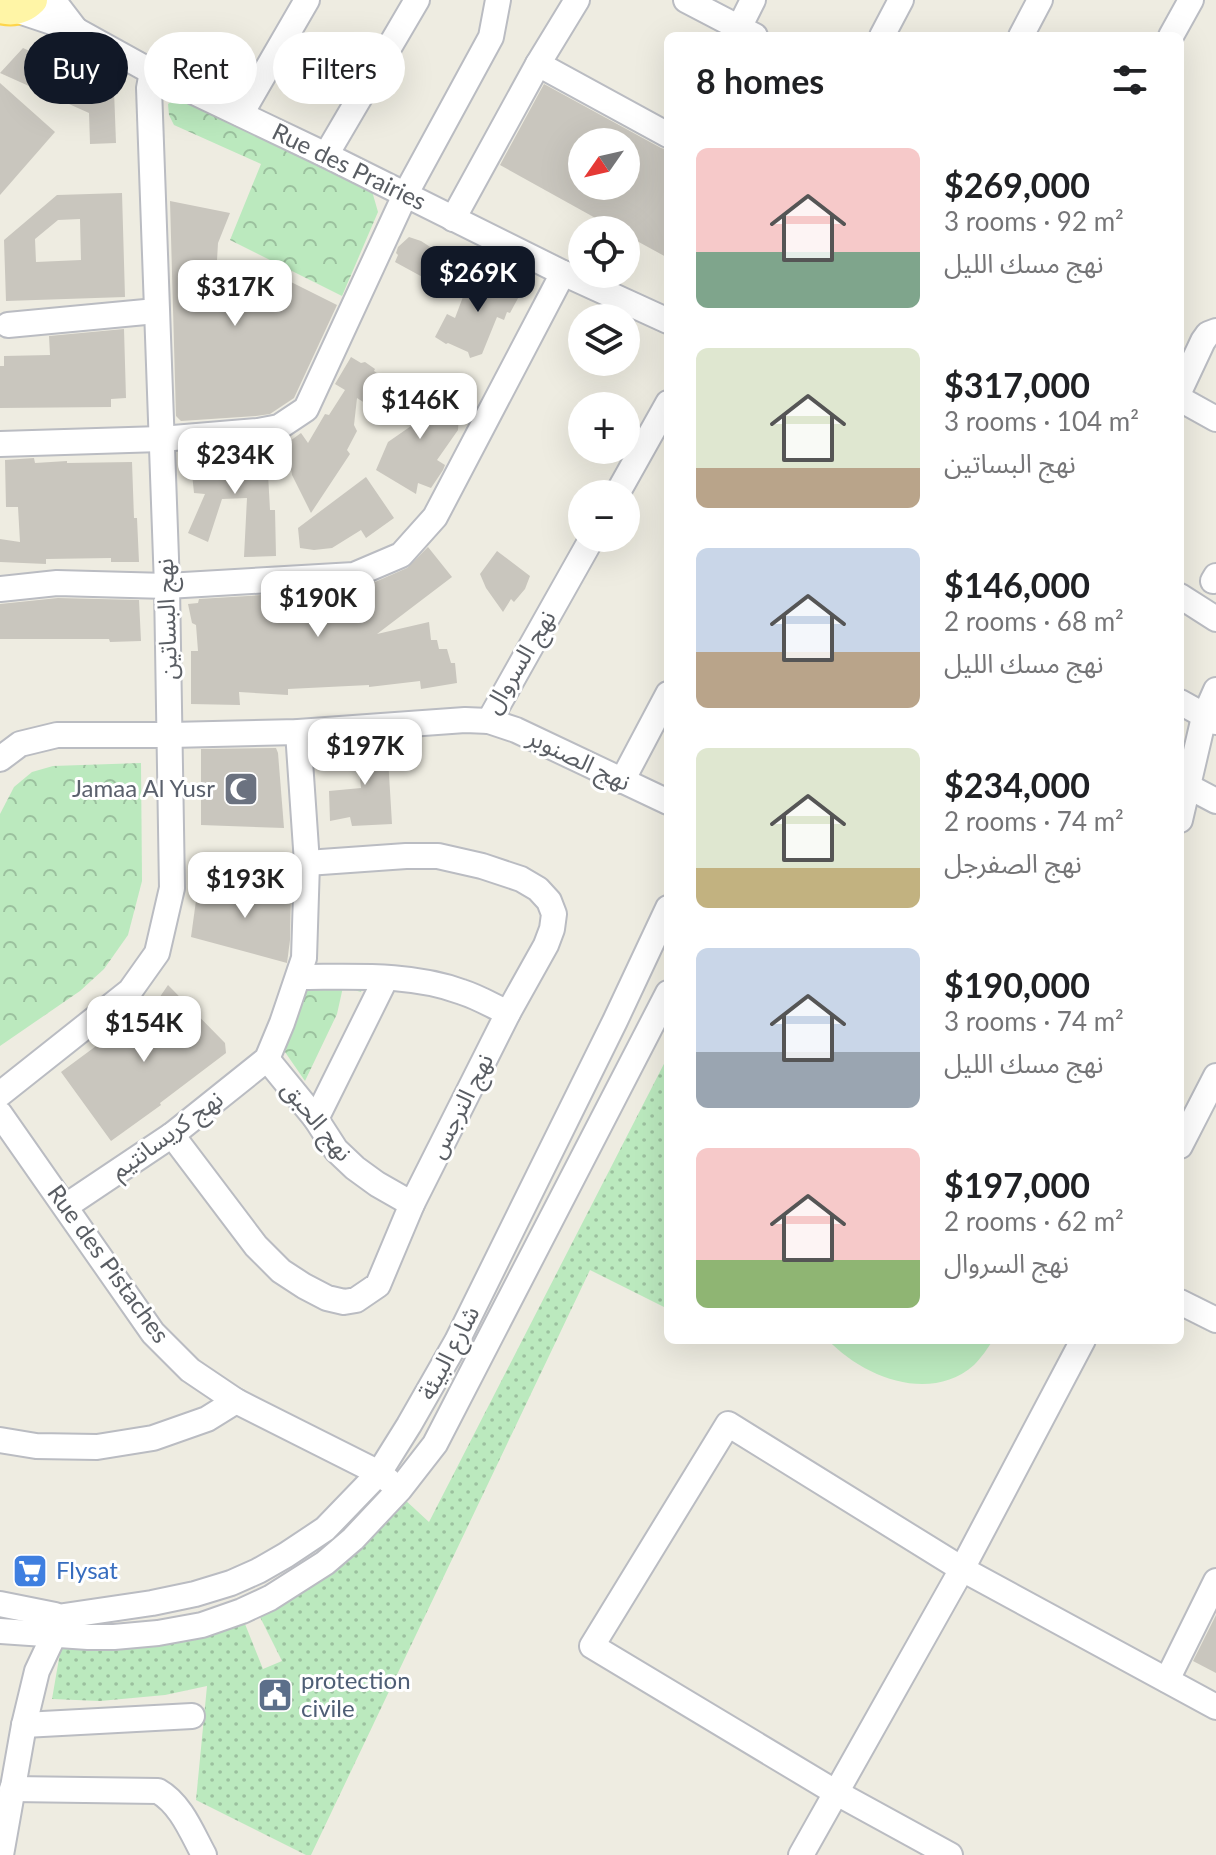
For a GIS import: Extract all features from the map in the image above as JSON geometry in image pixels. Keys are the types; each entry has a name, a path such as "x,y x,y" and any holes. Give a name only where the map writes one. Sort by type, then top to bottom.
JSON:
{"street":[{"name":"Rue des Prairies","path":"53,0 76,30"},
{"path":"241,114 307,0"},
{"path":"326,155 417,0"},
{"path":"0,444 161,439 258,431 279,427 306,409 405,195 488,44 498,0"},
{"path":"453,219 538,64 577,0"},
{"path":"686,0 747,32 753,0"},
{"path":"884,32 901,0"},
{"path":"1023,32 1040,0"},
{"path":"1173,32 1191,0"},
{"name":"Rue des Prairies","path":"11,9 76,30 144,68"},
{"path":"538,64 664,133"},
{"name":"نهج البساتين","path":"0,1094 130,991 157,953 172,888 167,586 150,104"},
{"name":"Rue des Prairies","path":"220,104 563,273 664,319"},
{"path":"0,589 57,583 167,586 354,575 401,555 435,517 563,273"},
{"path":"8,325 156,311"},
{"path":"1184,381 1203,341 1208,334 1216,331"},
{"path":"1184,401 1216,419"},
{"path":"625,480 664,410"},
{"name":"نهج السروال","path":"0,759 20,744 57,735 298,732 489,721 584,552"},
{"path":"1184,599 1216,619"},
{"path":"1216,690 1210,720 1184,784 1216,801"},
{"path":"622,781 664,702"},
{"path":"1184,704 1210,720"},
{"name":"نهج الصنوبر","path":"489,721 516,730 664,800"},
{"path":"267,1059 304,958 307,863 298,732"},
{"name":"نهج النرجس","path":"172,1135 256,1246 281,1271 327,1298 344,1302 356,1300 378,1285 412,1204 508,1013 546,945 554,914 549,901 538,889 521,879 438,856 307,863"},
{"name":"شارع البيئة","path":"0,1631 57,1627 231,1583 286,1555 325,1529 379,1473 457,1341 664,917"},
{"path":"299,977 428,982 461,991 508,1013"},
{"path":"316,1119 386,978"},
{"name":"شارع البيئة","path":"0,1604 57,1627 114,1637 202,1625 270,1598 325,1563 353,1539 400,1489 435,1444 664,1001"},
{"name":"نهج الحبق","path":"267,1059 316,1119 336,1150 377,1184 412,1204"},
{"name":"نهج كريسانتيم","path":"66,1206 172,1135 267,1059"},
{"path":"1184,1138 1216,1076"},
{"name":"Rue des Pistaches","path":"0,1114 153,1333 190,1370 236,1401 379,1473 400,1489"},
{"path":"1184,1304 1216,1320"},
{"path":"801,1855 962,1569 1081,1344"},
{"path":"0,1440 36,1446 97,1447 153,1438 207,1419 236,1401"},
{"path":"950,1855 835,1792 592,1646 728,1424 962,1569 1216,1707"},
{"path":"1167,1680 1216,1581"},
{"path":"1,1855 37,1671 57,1627"},
{"path":"24,1725 192,1716"},
{"path":"12,1789 158,1791 176,1805 204,1855"}],"green space":[{"path":"168,104 194,104 372,191 378,212 342,296 230,240 261,164 174,125"},
{"path":"141,763 142,881 128,935 104,969 80,991 0,1046 0,814 14,787 32,772 53,766"},
{"path":"315,985 363,986 361,992 343,987 337,1014 305,1081 285,1052 281,1040 302,991"},
{"path":"664,1064 664,1307 590,1270 311,1855 196,1800 207,1686 165,1695 100,1701 52,1699 61,1647 243,1619 263,1669 282,1661 258,1613 404,1499 429,1522"},
{"path":"833,1344 990,1344 974,1365 957,1377 938,1383 898,1381 859,1365"}],"building":[{"path":"23,48 24,48 24,84 0,73"},
{"path":"0,83 55,132 0,195"},
{"path":"544,84 624,128 568,128 568,200 640,200 640,137 664,149 664,256 640,243 640,216 592,216 500,165"},
{"path":"69,104 115,104 116,143 90,144 89,113"},
{"path":"122,193 125,297 6,301 4,240 57,195","holes":["80,219 81,260 36,262 35,239 58,220"]},
{"path":"170,201 230,213 218,243 216,278 275,274 337,305 294,398 270,414 181,421 176,416"},
{"path":"409,237 452,261 439,286 395,262 398,247"},
{"path":"478,272 506,287 509,280 523,289 504,320 497,317 482,354 470,358 468,352 435,337 447,314 455,318 472,273"},
{"path":"124,329 126,398 111,399 111,407 0,408 0,366 4,366 4,356 50,355 49,336"},
{"path":"351,357 365,362 395,385 387,398 375,392 368,405 357,398 354,425 357,431 347,450 350,454 311,513 279,449 301,433 308,443 325,414 329,415 345,390 335,384"},
{"path":"413,382 432,393 433,399 442,404 458,406 459,415 458,430 437,460 445,465 443,470 431,488 418,483 416,494 376,470 388,442 414,424 399,416"},
{"path":"251,447 252,454 267,456 270,510 275,510 276,556 244,557 247,498 222,499 208,542 188,533 205,494 194,493 190,454"},
{"path":"34,458 35,463 132,462 139,562 111,562 111,558 46,559 46,564 0,562 0,539 20,542 18,507 6,507 5,460"},
{"path":"366,477 394,518 366,538 361,530 332,548 300,548 298,528"},
{"path":"428,547 452,577 377,634 429,622 431,640 437,640 439,649 447,649 451,663 455,663 457,683 421,689 420,681 369,687 288,689 288,695 239,692 240,705 191,704 191,651 198,651 196,625 192,623 188,604 198,603 199,599 359,589 407,568"},
{"path":"497,551 530,576 525,589 514,602 511,599 503,612 480,574"},
{"path":"58,598 139,600 141,641 0,639 0,604"},
{"path":"387,741 392,824 352,826 350,817 330,821 329,791 361,788 358,758 339,759 338,744"},
{"name":"Jamaa Al Yusr","path":"276,748 284,828 201,825 201,749"},
{"path":"198,886 291,890 287,963 191,937"},
{"path":"168,985 225,1043 226,1053 111,1141 61,1072 111,1035 115,1041 151,1010"},
{"path":"1216,1615 1216,1673 1193,1661"}],"place":[{"name":"Jamaa Al Yusr","path":"241,789"},
{"name":"Flysat","path":"30,1571"},
{"name":"protection civile","path":"275,1695"}]}
